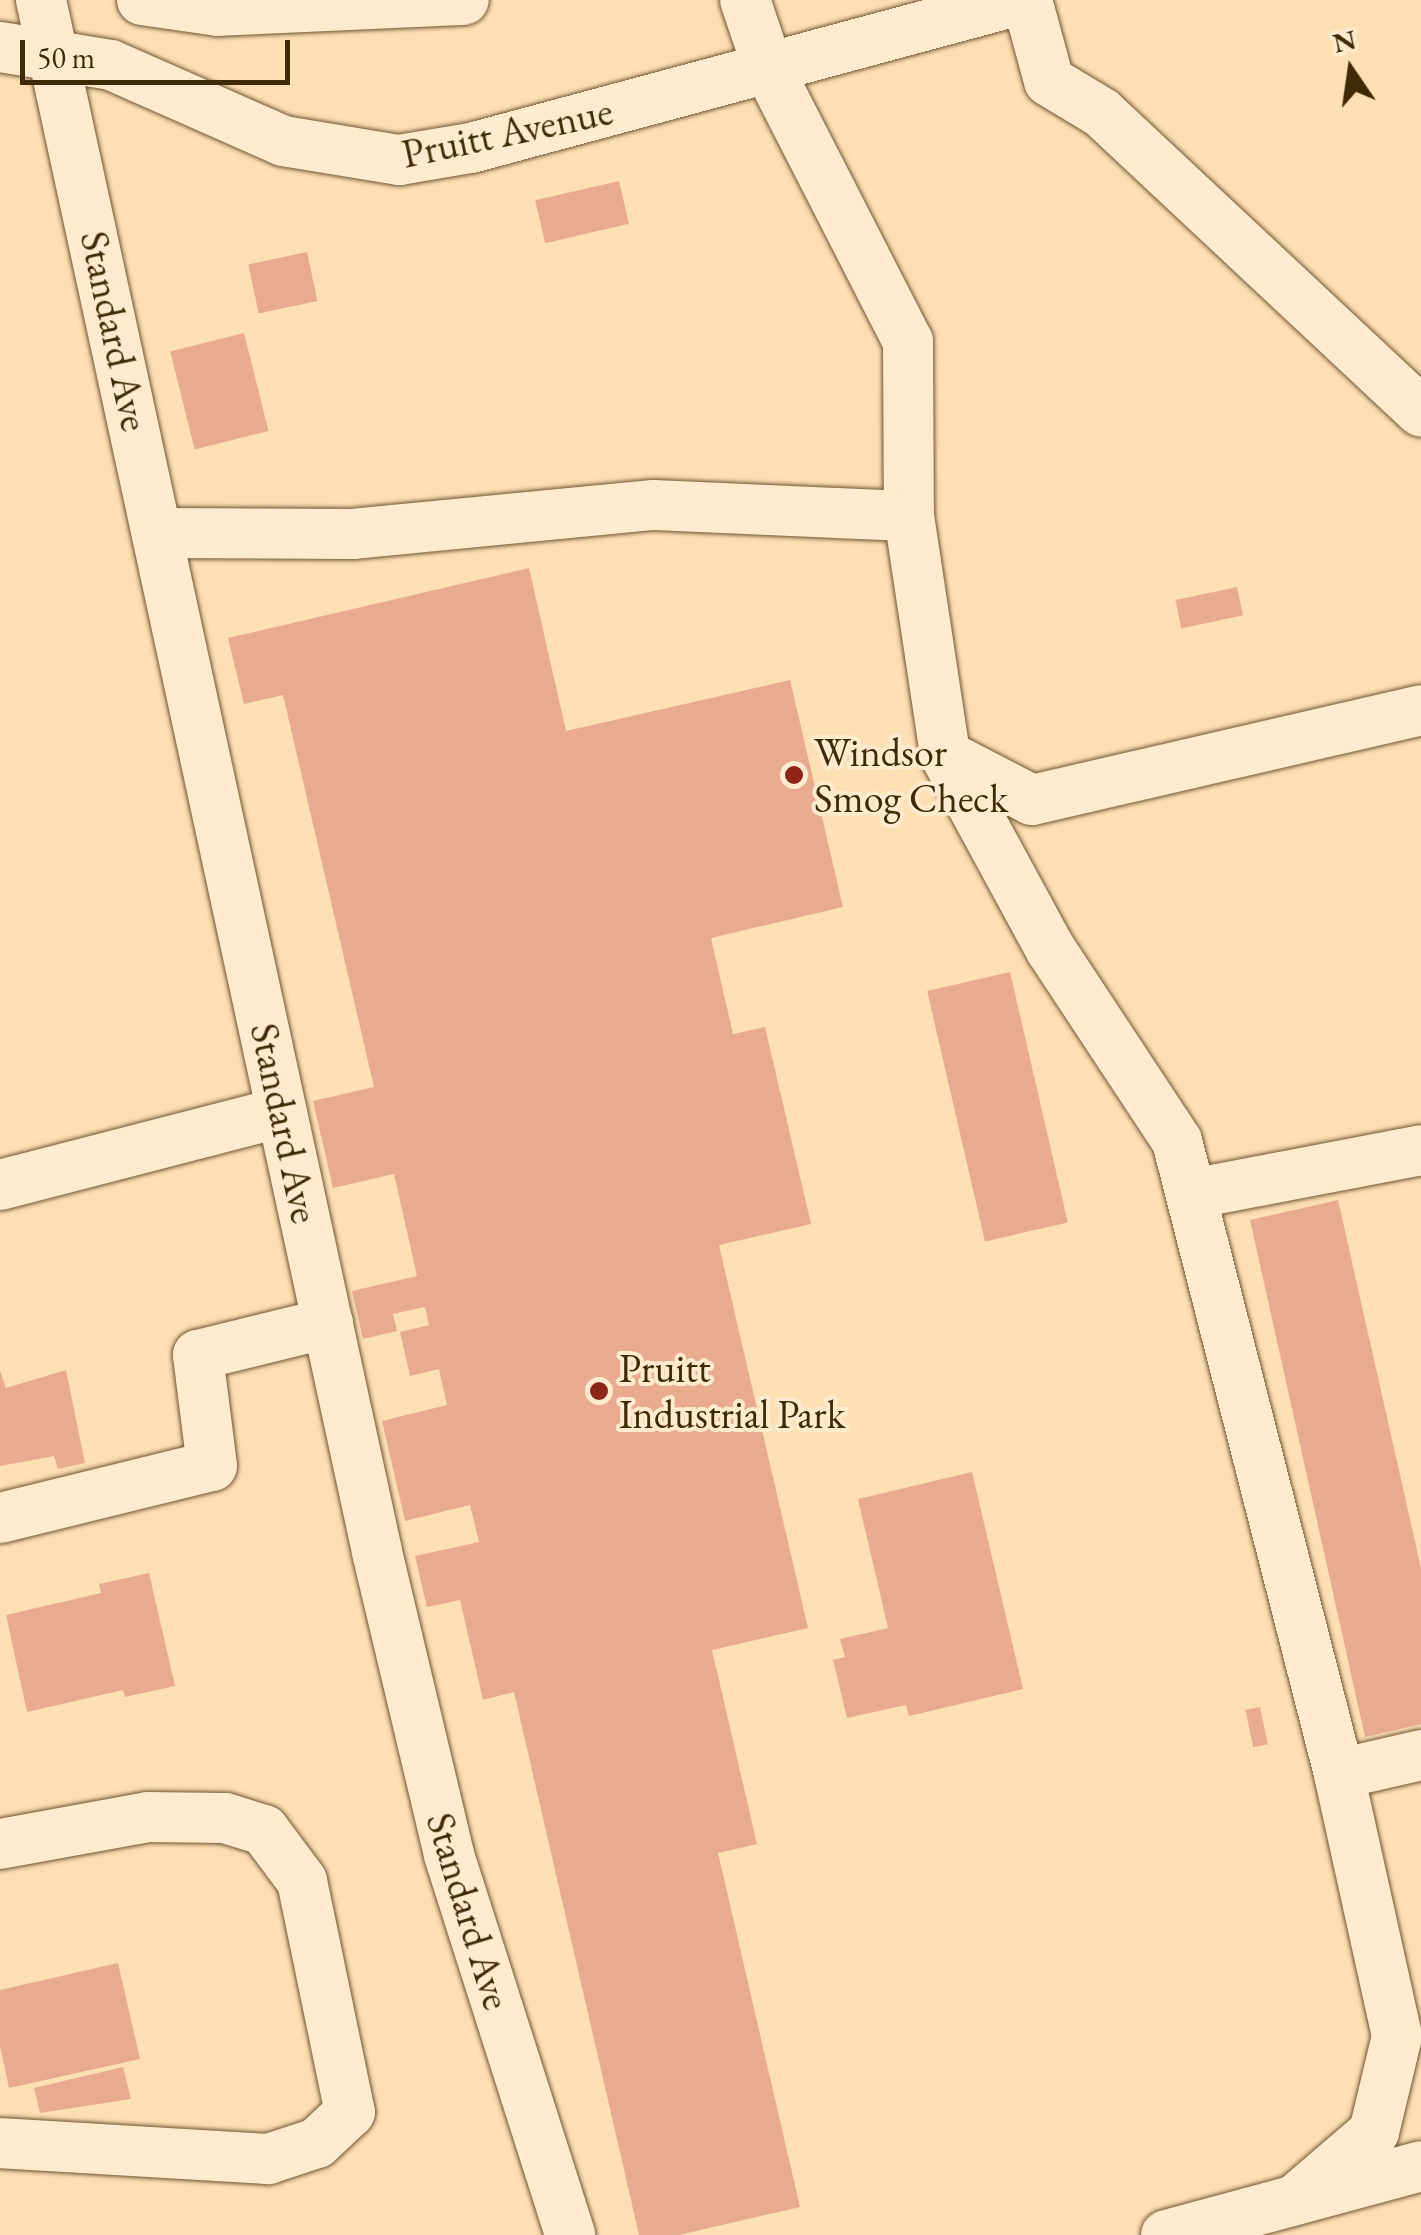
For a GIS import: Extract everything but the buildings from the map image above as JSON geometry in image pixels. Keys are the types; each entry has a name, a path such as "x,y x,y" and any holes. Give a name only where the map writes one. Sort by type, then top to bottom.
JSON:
{"street":[{"name":"Standard Ave","path":"42,0 328,1323 449,1854 570,2235"},
{"path":"142,0 218,11 464,0"},
{"path":"744,0 768,68 908,341 910,516 945,755 1051,950 1177,1141 1339,1774 1397,2036 1374,2132 1296,2199"},
{"name":"Pruitt Avenue","path":"0,47 111,65 283,141 399,160 471,148 1023,0"},
{"path":"1023,0 1049,81 1102,113 1421,412"},
{"path":"158,532 352,534 654,506 910,516"},
{"path":"945,755 1032,800 1421,710"},
{"path":"0,1185 282,1112"},
{"path":"1191,1194 1421,1150"},
{"path":"0,1518 212,1466 198,1355 328,1323"},
{"path":"1339,1774 1421,1755"},
{"path":"0,1844 148,1817 225,1818 264,1830 302,1881 350,2112 316,2142 268,2160 0,2142"},
{"path":"1166,2235 1421,2166"}],"place":[{"name":"Windsor Smog Check","path":"794,775"},
{"name":"Pruitt Industrial Park","path":"599,1391"}]}
